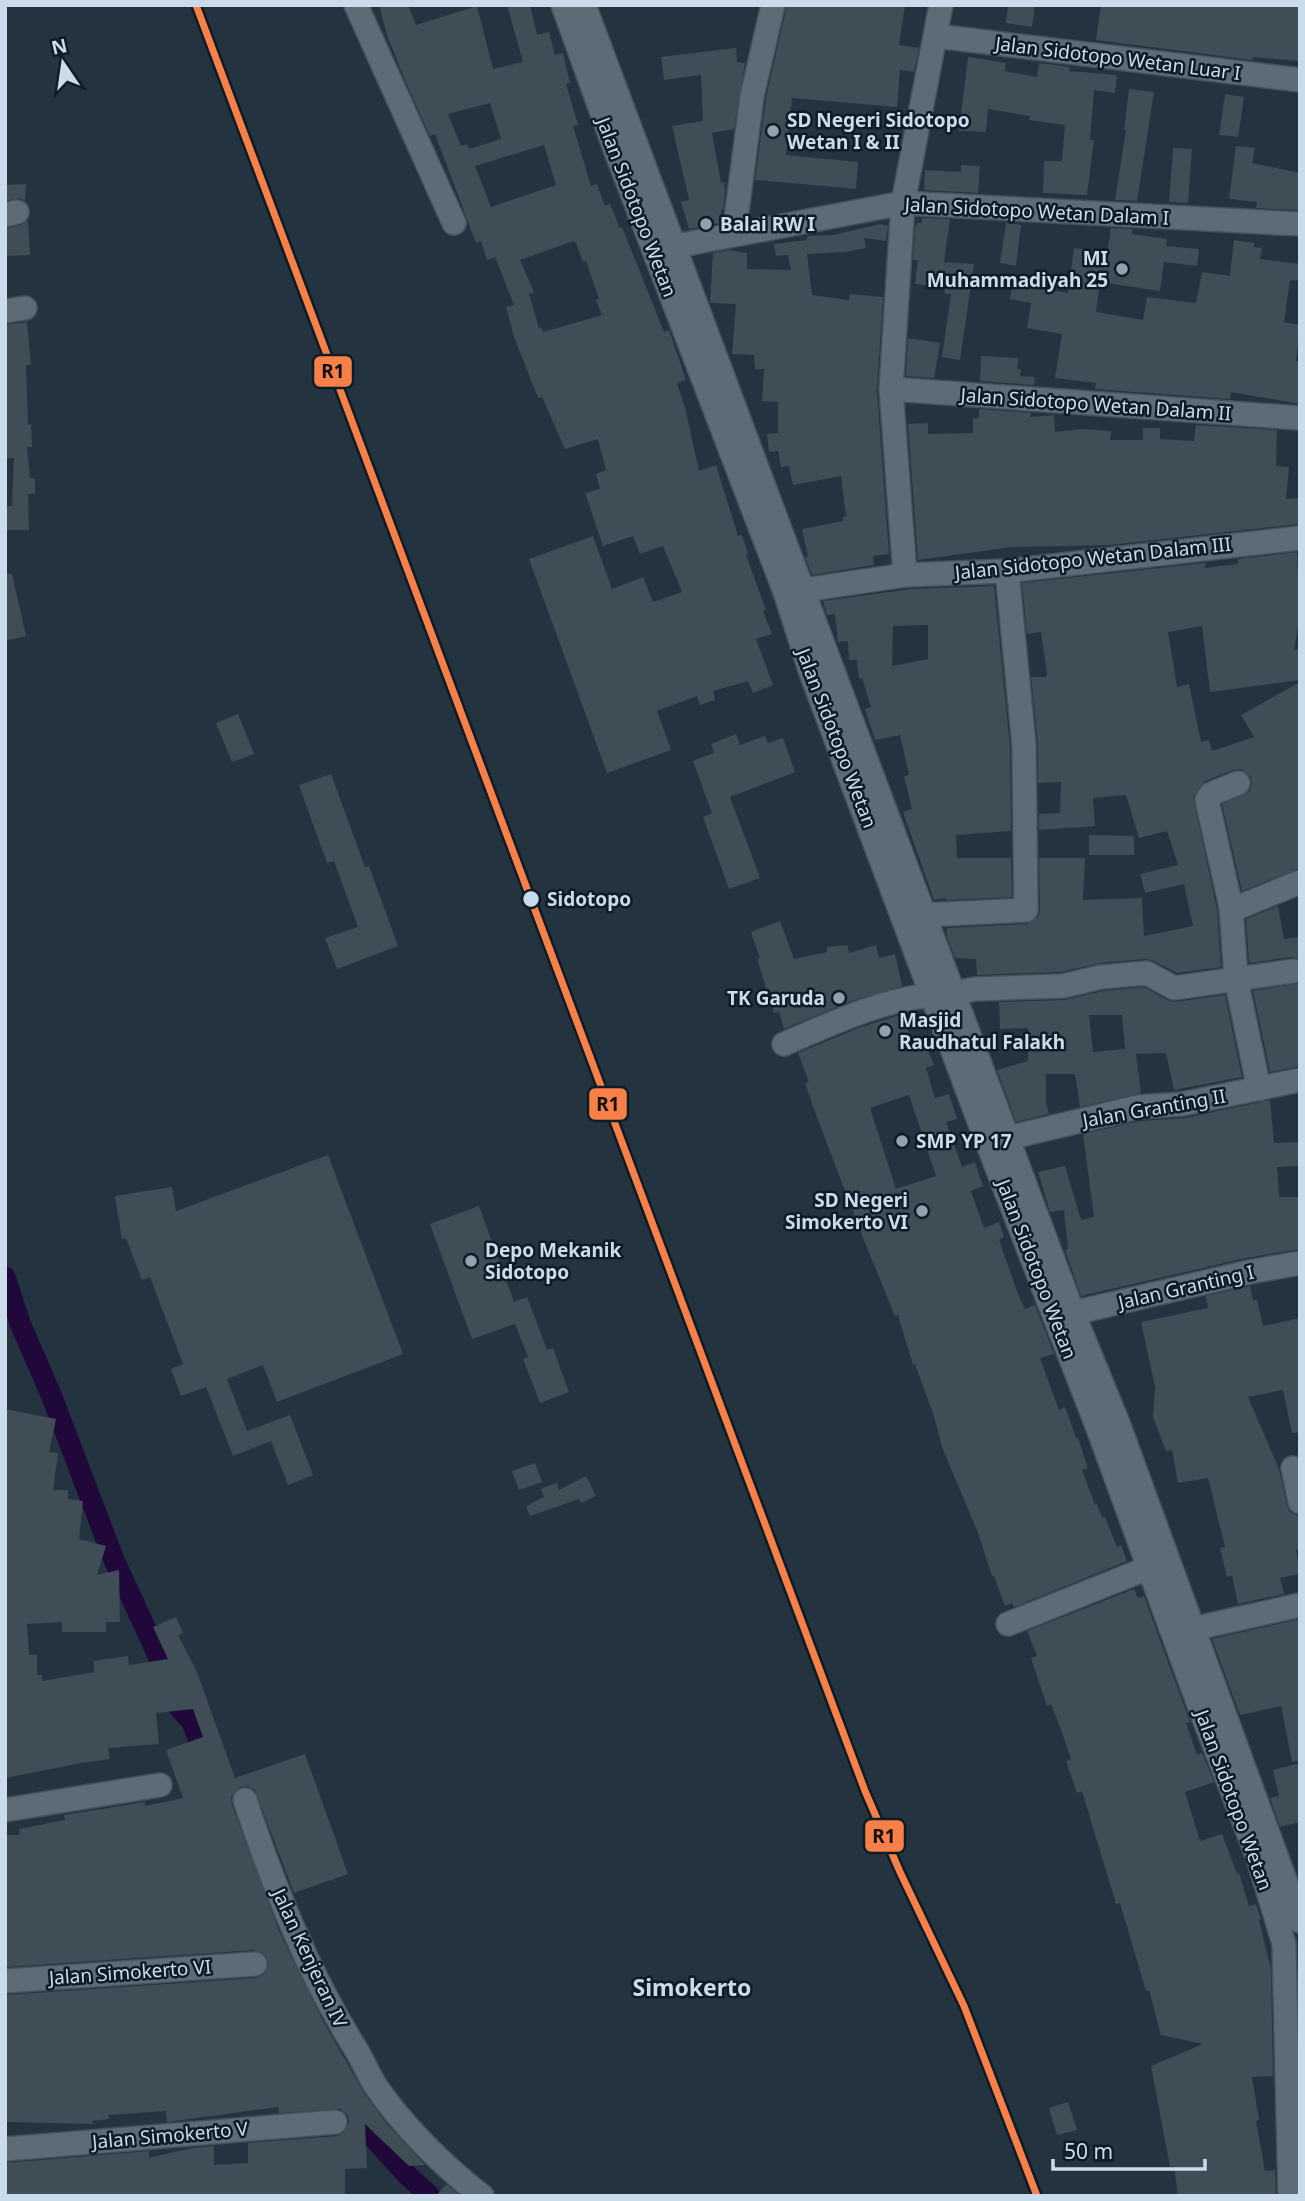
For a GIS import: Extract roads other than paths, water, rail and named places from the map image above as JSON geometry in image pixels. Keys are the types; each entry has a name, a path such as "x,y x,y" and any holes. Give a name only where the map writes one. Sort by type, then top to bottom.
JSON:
{"street":[{"path":"356,5 454,223"},
{"name":"Jalan Sidotopo Wetan","path":"563,5 804,590 924,915 943,994 1008,1138 1073,1312 1109,1427 1148,1569 1292,1942 1290,2196"},
{"name":"Jalan Sidotopo Wetan","path":"584,5 664,248 811,673 943,994 1109,1427 1192,1629 1300,1921"},
{"path":"734,234 752,96 774,5"},
{"path":"905,575 891,389 903,203 941,5"},
{"name":"Jalan Sidotopo Wetan Luar I","path":"936,36 1300,80"},
{"name":"Jalan Sidotopo Wetan Dalam I","path":"664,248 903,203 1300,224"},
{"name":"Jalan Sidotopo Wetan Dalam II","path":"891,389 1300,418"},
{"name":"Jalan Sidotopo Wetan Dalam III","path":"804,590 905,575 1007,571 1300,538"},
{"path":"924,915 1025,911 1024,745 1007,571"},
{"path":"1238,783 1211,794 1207,800 1230,907 1237,979 1259,1089"},
{"path":"1230,907 1239,907 1300,882"},
{"path":"784,1044 856,1014 911,997 975,989 1063,986 1101,977 1147,973 1174,988 1293,971"},
{"name":"Jalan Granting II","path":"1008,1138 1138,1107 1182,1104 1300,1080"},
{"name":"Jalan Granting I","path":"1073,1312 1300,1263"},
{"path":"1293,1468 1300,1502"},
{"path":"1008,1624 1148,1569"},
{"path":"1192,1629 1300,1605"},
{"path":"5,1810 160,1785"},
{"name":"Jalan Kenjeran IV","path":"245,1800 275,1883 326,2001 376,2085 416,2134 464,2182 482,2196"},
{"name":"Jalan Simokerto VI","path":"5,1981 255,1964"},
{"name":"Jalan Simokerto V","path":"5,2149 335,2122"}],"waterway":[{"path":"5,1277 20,1323 52,1397 114,1560 160,1660 177,1705 192,1722 208,1765"},
{"path":"347,2109 405,2173 430,2196"}],"place":[{"name":"SD Negeri Sidotopo Wetan I & II","path":"773,131"},
{"name":"Balai RW I","path":"706,224"},
{"name":"MI Muhammadiyah 25","path":"1122,269"},
{"name":"Sidotopo","path":"531,899"},
{"name":"TK Garuda","path":"839,998"},
{"name":"Masjid Raudhatul Falakh","path":"885,1031"},
{"name":"SMP YP 17","path":"902,1141"},
{"name":"SD Negeri Simokerto VI","path":"922,1211"},
{"name":"Depo Mekanik Sidotopo","path":"471,1261"}],"district":[{"name":"Simokerto","path":"692,1987"}]}
